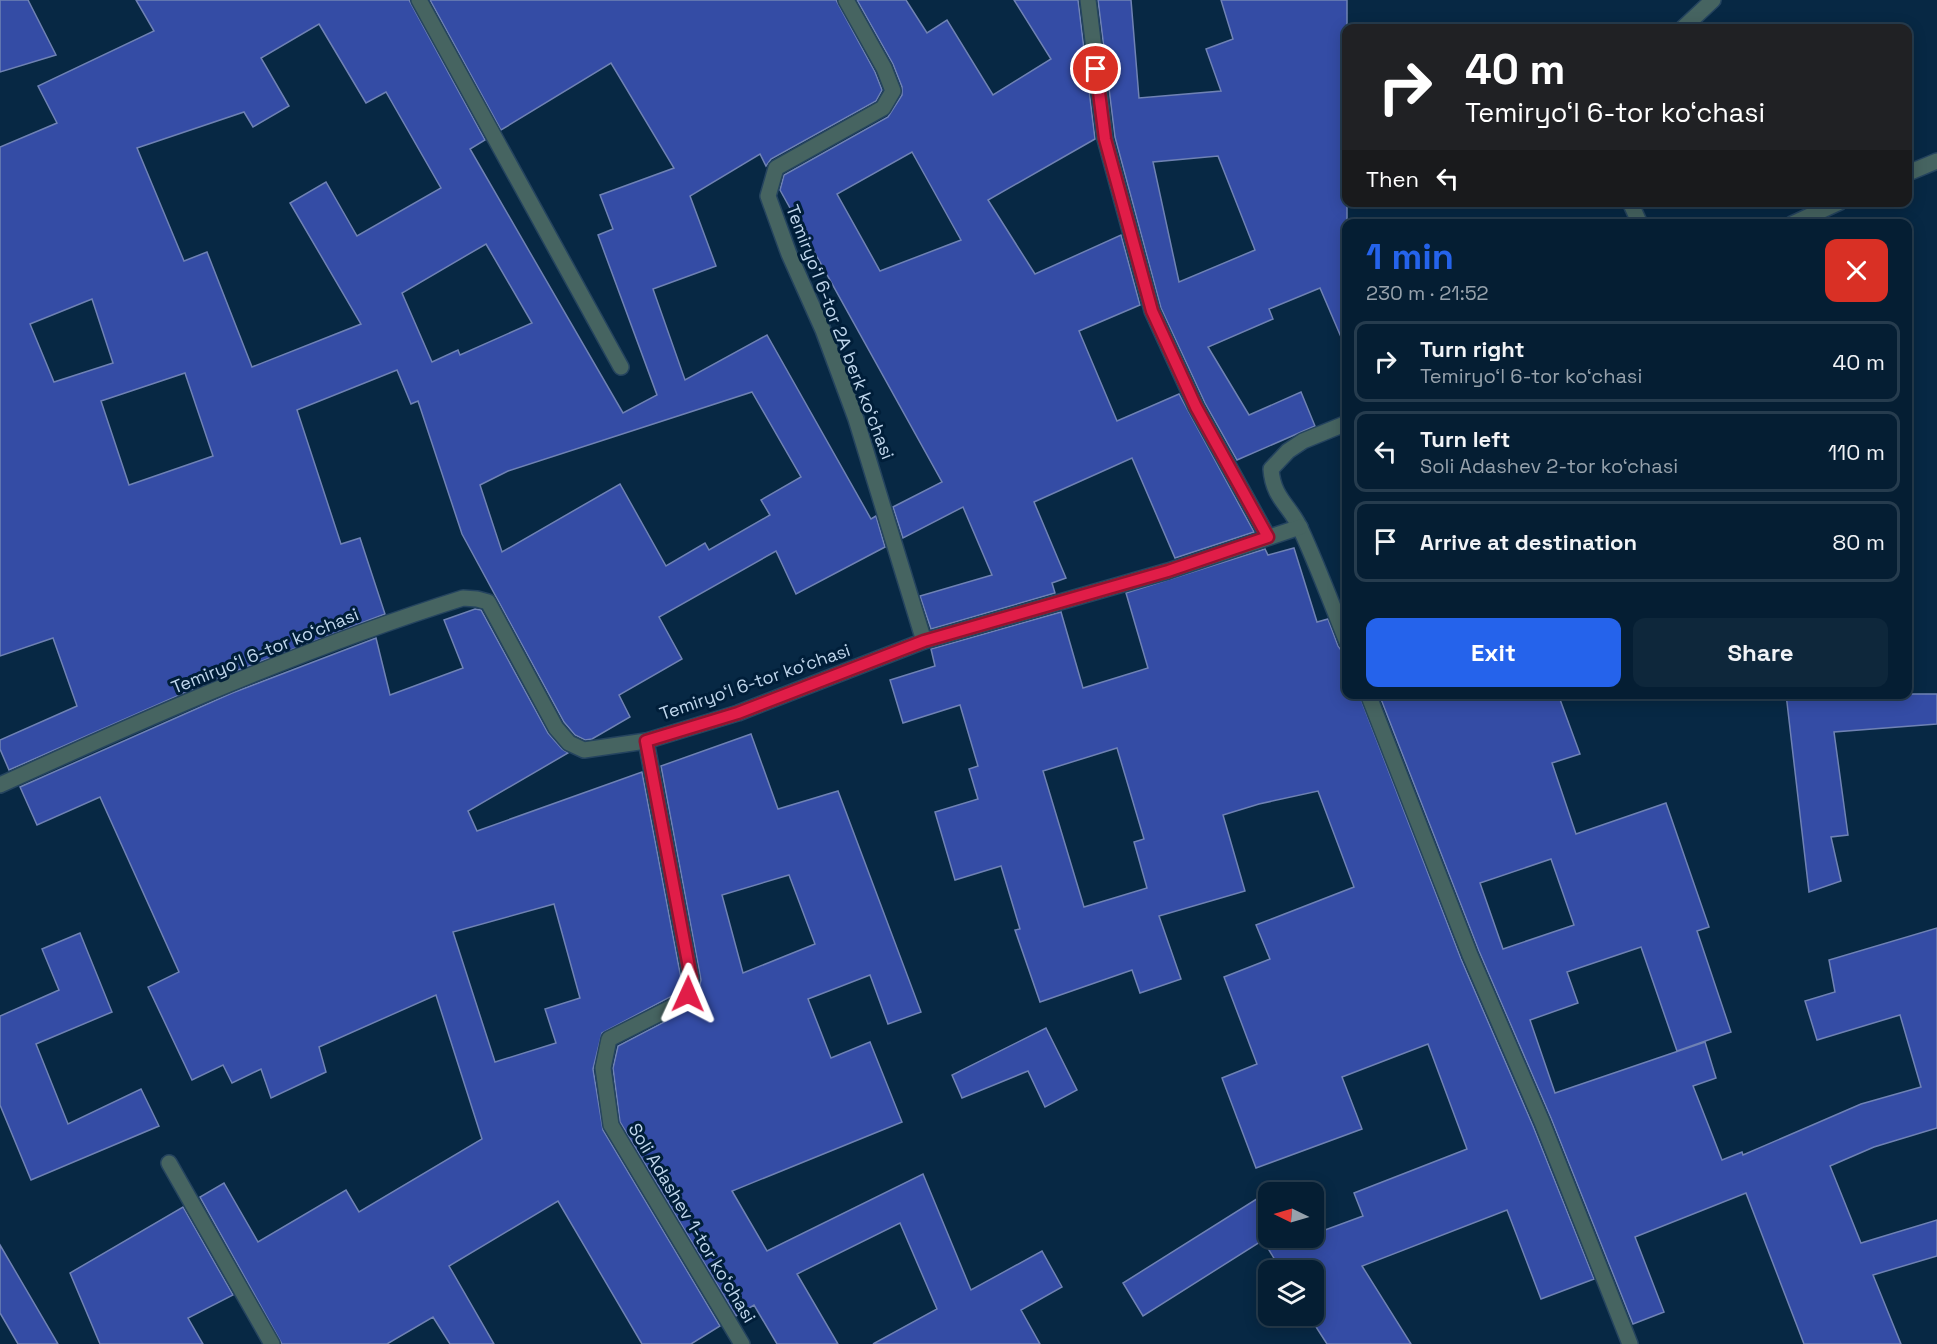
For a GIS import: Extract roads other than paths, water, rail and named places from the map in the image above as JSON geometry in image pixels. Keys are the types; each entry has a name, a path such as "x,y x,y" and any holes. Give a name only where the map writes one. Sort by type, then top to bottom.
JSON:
{"street":[{"path":"419,0 621,367"},
{"name":"Temiryoʻl 6-tor 2А berk koʻchasi","path":"846,0 884,68 893,91 883,108 776,168 768,196 789,254 823,330 856,418 924,641"},
{"path":"1088,0 1105,139 1152,311 1196,407 1268,537"},
{"path":"1687,24 1713,0"},
{"path":"1912,171 1937,161"},
{"path":"1802,219 1829,207"},
{"path":"1342,425 1303,441 1288,451 1271,469 1272,483 1282,503 1300,527 1342,630"},
{"name":"Temiryoʻl 6-tor koʻchasi","path":"0,785 190,701 332,642 463,598 477,598 488,602 556,728 569,743 584,750 646,741 738,713 924,641 1168,571 1300,527"},
{"path":"1370,699 1470,955 1542,1122 1630,1344"},
{"name":"Soli Adashev 1-tor koʻchasi","path":"646,741 691,978 688,994 682,1002 609,1039 603,1068 610,1125 741,1344"},
{"path":"169,1163 272,1344"}]}
